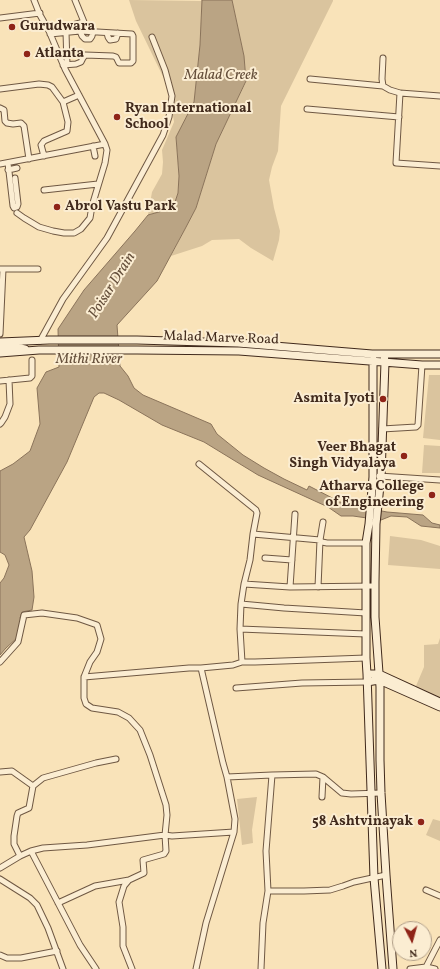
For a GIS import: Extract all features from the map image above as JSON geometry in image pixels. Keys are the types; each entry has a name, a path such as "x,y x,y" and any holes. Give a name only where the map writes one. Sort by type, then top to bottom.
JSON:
{"main road":[{"name":"Malad Marve Road","path":"0,342 49,340 137,340 238,343 372,358 385,362 440,365"},
{"path":"0,348 15,347 31,351"},
{"name":"Malad Marve Road","path":"0,353 50,350 239,351 372,358 384,354 440,354"},
{"path":"384,354 381,476 376,524 375,617 379,677 381,793 393,969"},
{"path":"372,358 373,476 366,543 366,658 374,878 382,969"},
{"path":"366,563 375,563"},
{"path":"367,678 379,677 440,702"},
{"path":"409,690 440,707"}],"street":[{"path":"17,212 39,227 53,231 74,233 81,229 90,218 98,184 105,163 107,150 34,0"},
{"path":"50,32 84,22 75,0"},
{"path":"0,18 40,13"},
{"path":"50,32 80,31 132,34 133,36 133,61 131,63 119,63 114,56 85,55 81,62 65,65"},
{"path":"65,65 66,32"},
{"path":"40,341 63,299 108,238 163,135 169,117 172,96 166,70 152,37"},
{"path":"383,86 382,79 384,58"},
{"path":"310,79 383,86 400,93 440,96"},
{"path":"0,90 39,84 48,85 52,87 63,102 68,122 66,131 44,141 41,145 44,156"},
{"path":"400,93 396,162 440,166"},
{"path":"63,102 79,95"},
{"path":"0,108 4,110 5,121 7,123 21,123 24,126 28,159"},
{"path":"307,109 399,118"},
{"path":"0,164 105,144"},
{"path":"94,146 95,156"},
{"path":"8,170 17,169 16,162"},
{"path":"8,163 14,208 17,207 18,204 15,178"},
{"path":"44,190 98,184"},
{"path":"0,334 1,269 38,269"},
{"path":"0,382 30,378 32,376 32,360"},
{"path":"382,429 416,427 418,425 422,365"},
{"path":"0,424 5,417 10,404 9,380"},
{"path":"199,464 256,510 257,513 250,560 241,604 240,629 242,662"},
{"path":"373,476 440,480"},
{"path":"290,587 295,514"},
{"path":"318,587 320,540 323,522"},
{"path":"253,534 320,540 327,543 366,543"},
{"path":"265,558 292,560"},
{"path":"244,584 290,587 375,586"},
{"path":"241,604 366,613"},
{"path":"0,662 18,642 24,615 42,613 77,618 97,625 101,639 97,652 90,662 84,677 84,698 86,704 92,708 118,712 128,718 140,730 166,804 166,851 164,854 144,860 144,873 129,880 95,886 58,903"},
{"path":"240,629 366,634"},
{"path":"84,677 233,665 242,662 366,658"},
{"path":"196,969 206,923 234,832 235,819 227,777 222,763 201,668"},
{"path":"236,688 367,678"},
{"path":"20,856 14,844 17,816 18,813 29,808 33,786 43,778 116,759"},
{"path":"0,772 12,771 33,786"},
{"path":"227,777 316,774 321,776 342,793 381,793"},
{"path":"261,969 263,923 268,891 266,851 272,775"},
{"path":"321,776 321,796"},
{"path":"0,868 20,856 43,848 87,845 165,835 172,836 234,832"},
{"path":"32,851 80,945 96,969"},
{"path":"268,891 330,890 354,882 386,875"},
{"path":"0,879 30,898 37,905 48,928 63,969"},
{"path":"129,880 124,886 119,902 123,946 132,969"},
{"path":"426,890 440,896"},
{"path":"426,967 440,941"},
{"path":"0,955 6,958 21,958 57,951"},
{"path":"410,969 426,967 435,969"}],"shaded area":[{"path":"129,0 202,1 200,45 194,102 176,137 179,176 178,193 173,208 148,215 152,192 162,174 162,150 174,122 169,89 136,21"},
{"path":"232,0 333,0 281,106 278,151 269,180 280,231 273,261 239,239 212,240 202,246 171,256 196,208 216,144 246,82 244,56"},
{"path":"429,375 440,375 440,440 423,438"},
{"path":"424,445 440,446 440,473 422,473"},
{"path":"390,536 421,540 440,546 440,569 388,565"},
{"path":"440,638 440,697 416,686 424,667 424,645 438,644"},
{"path":"257,797 252,830 253,843 242,845 237,799"},
{"path":"433,819 440,821 440,841 426,835"}],"water":[{"name":"Mithi River","path":"202,0 232,0 244,56 246,81 216,144 196,208 185,229 157,281 117,325 120,366 128,376 134,388 143,395 211,424 217,434 243,455 284,479 307,490 309,486 340,502 351,505 387,512 423,515 432,523 440,525 440,528 421,526 407,517 391,516 381,520 341,516 328,507 258,475 204,442 162,425 119,400 104,393 99,393 94,397 67,462 30,530 24,537 32,571 34,597 32,610 22,612 20,618 23,623 17,638 0,655 0,583 4,578 9,565 5,555 0,552 0,471 13,464 30,451 40,424 37,388 46,372 59,367 58,329 84,290 148,215 173,208 178,193 179,176 176,137 194,102 200,45"}],"place":[{"name":"Gurudwara","path":"12,27"},
{"name":"Atlanta","path":"27,54"},
{"name":"Ryan International School","path":"117,117"},
{"name":"Abrol Vastu Park","path":"57,207"},
{"name":"Asmita Jyoti","path":"383,399"},
{"name":"Veer Bhagat Singh Vidyalaya","path":"404,456"},
{"name":"Atharva College of Engineering","path":"432,495"},
{"name":"58 Ashtvinayak","path":"421,822"}],"water label":[{"name":"Malad Creek","path":"221,76"},
{"name":"Poisar Drain","path":"113,286"}]}
